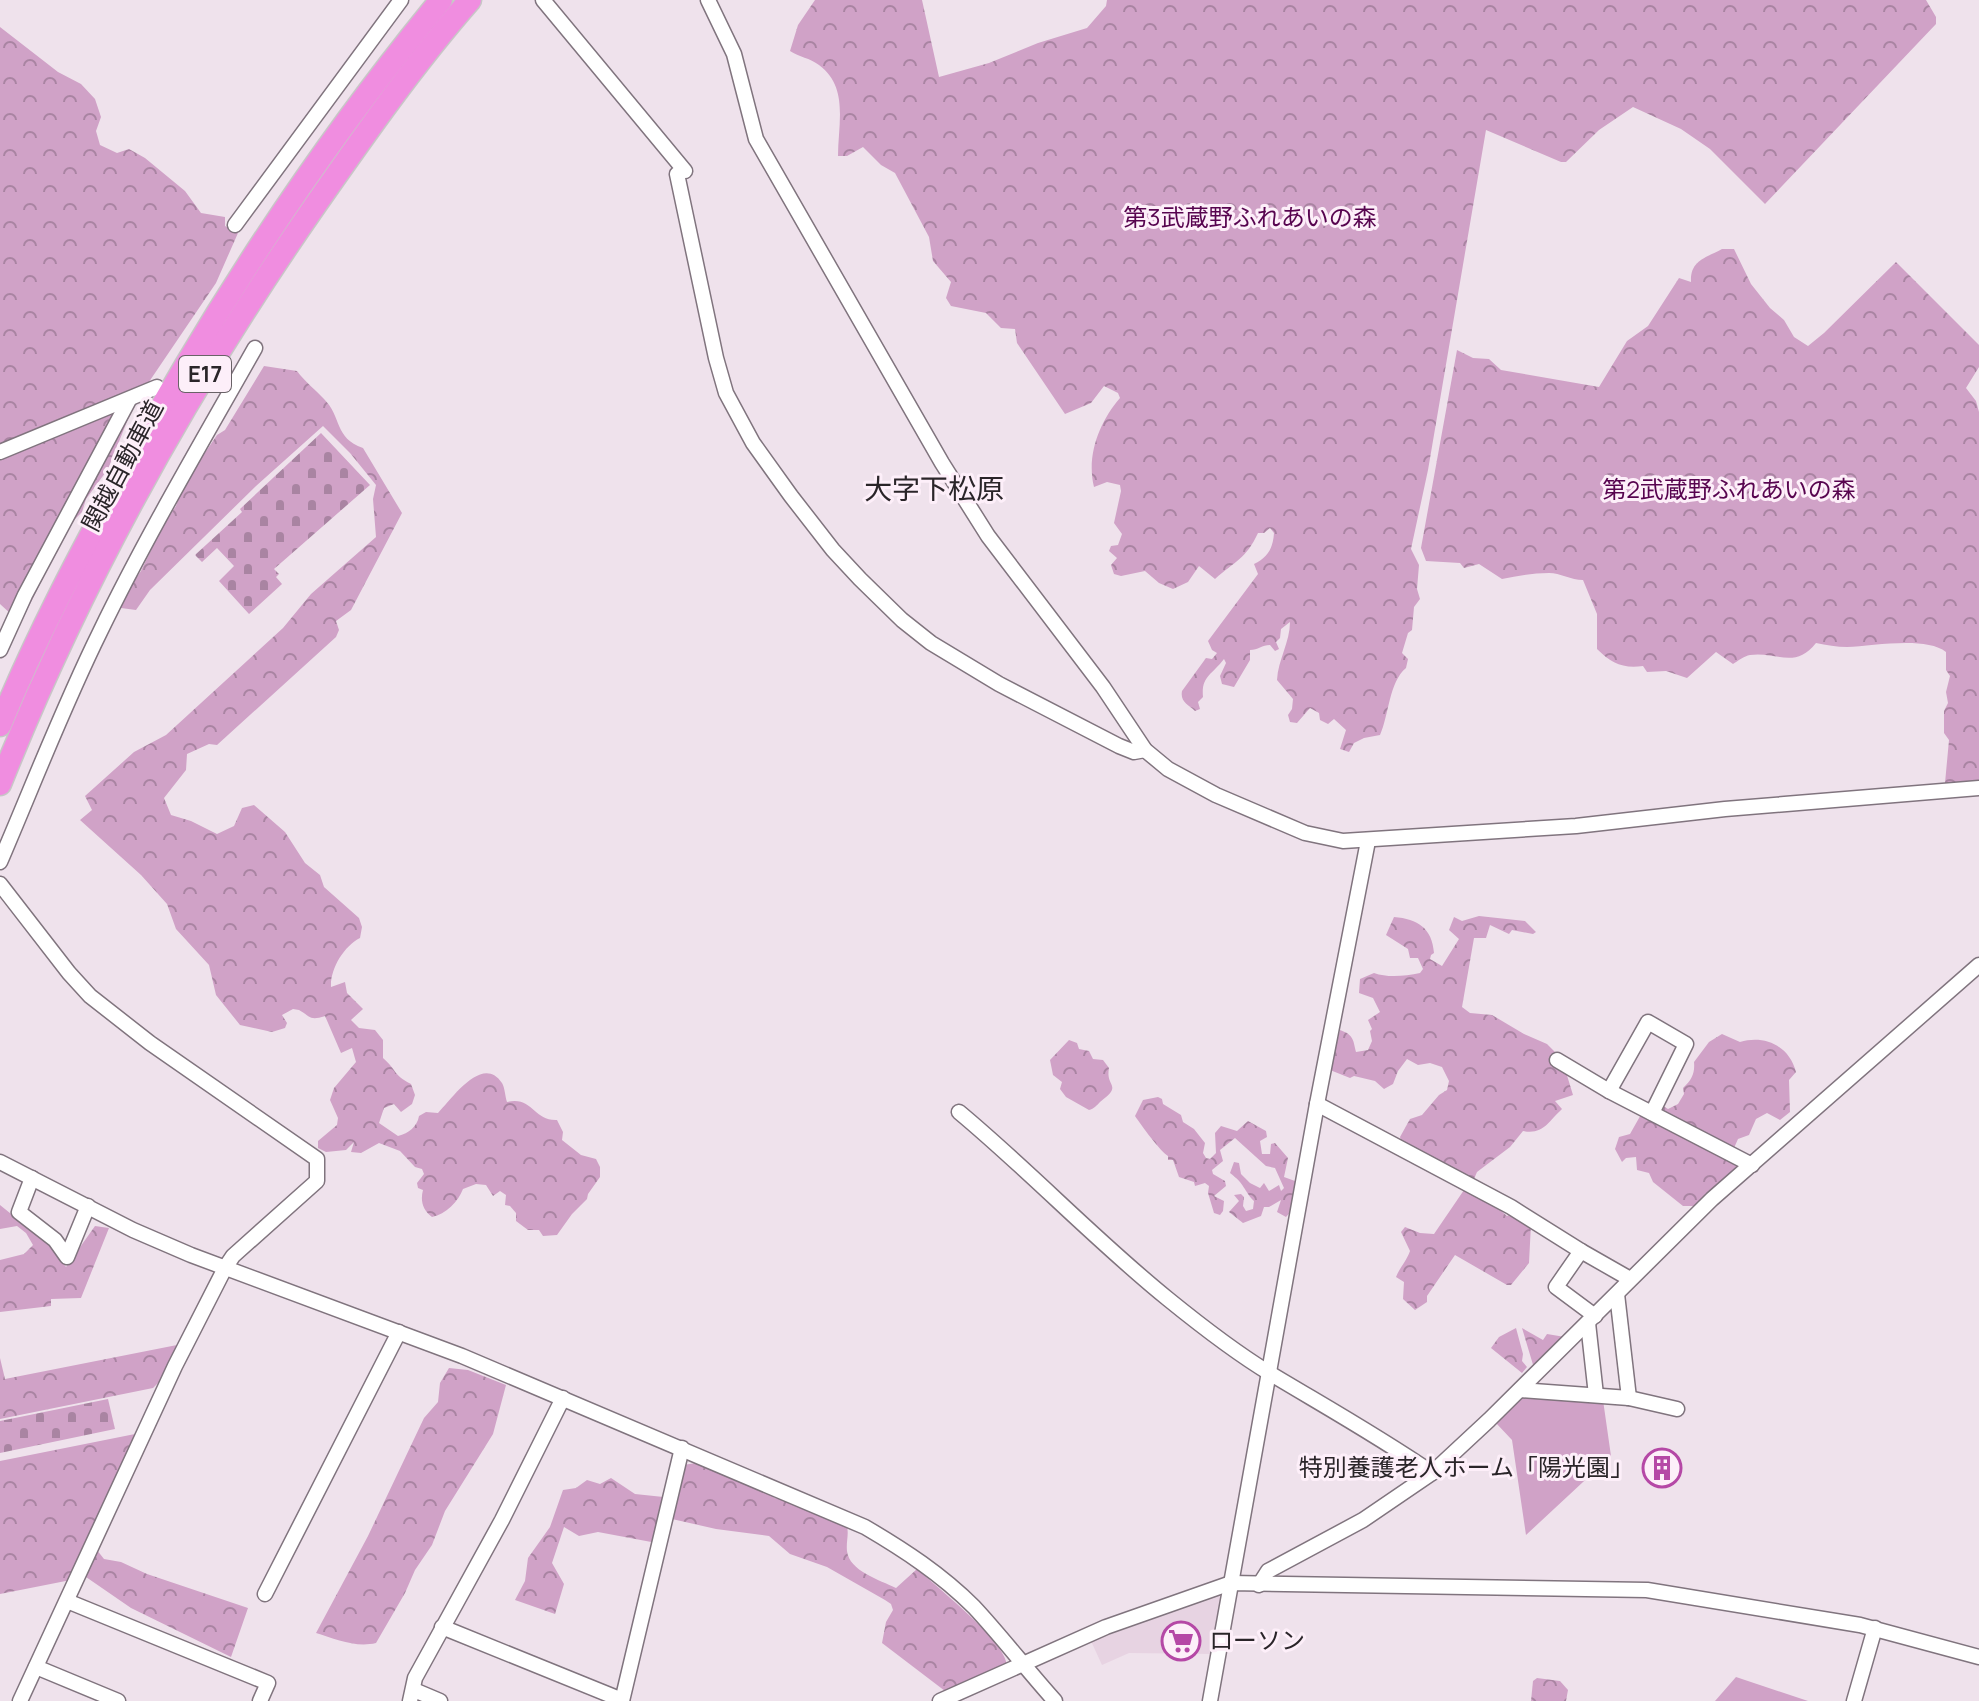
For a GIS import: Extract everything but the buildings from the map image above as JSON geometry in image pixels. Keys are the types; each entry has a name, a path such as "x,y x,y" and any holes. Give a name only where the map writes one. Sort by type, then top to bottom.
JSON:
{"highway":[{"name":"関越自動車道","path":"0,725 61,590 203,334 307,177 403,46 441,0"},
{"name":"関越自動車道","path":"0,784 59,645 175,422 246,307 359,142 470,0"}],"street":[{"path":"235,225 401,0"},
{"path":"543,0 681,172 716,358 726,393 753,443 833,550 902,620 931,643 999,684 1119,746 1134,752 1145,750"},
{"path":"708,0 734,54 756,139 942,463 988,536 1103,687 1145,750 1168,769 1216,795 1305,833 1343,841 1576,826 1725,809 1979,788"},
{"path":"0,862 58,723 104,624 179,480 255,348"},
{"path":"0,452 157,387"},
{"path":"0,650 25,595 129,400"},
{"path":"1210,1701 1317,1104 1368,841"},
{"path":"0,884 90,996 150,1043 317,1159 317,1181 233,1256 225,1268 175,1366 20,1701"},
{"path":"1259,1585 1268,1571 1335,1538 1432,1473 1712,1199 1979,965"},
{"path":"1609,1091 1648,1022 1686,1044 1652,1113"},
{"path":"1557,1060 1609,1091 1752,1165"},
{"path":"1317,1104 1511,1207 1630,1279"},
{"path":"959,1112 1009,1154 1080,1224 1169,1300 1268,1372 1373,1432 1432,1473"},
{"path":"0,1162 133,1230 563,1398 865,1527 899,1547 957,1592 1055,1701"},
{"path":"32,1178 19,1212 55,1240 67,1257 88,1206"},
{"path":"1581,1251 1556,1287 1591,1320 1596,1395"},
{"path":"1617,1294 1629,1398"},
{"path":"265,1594 399,1332"},
{"path":"1520,1390 1629,1398 1677,1409"},
{"path":"440,1701 412,1696 415,1678 502,1520 563,1398"},
{"path":"442,1627 622,1700 682,1448"},
{"path":"940,1701 1106,1627 1231,1583 1647,1590 1875,1628 1979,1657"},
{"path":"67,1601 268,1683 260,1701"},
{"path":"1854,1701 1875,1628"},
{"path":"36,1667 118,1701"}],"shaded area":[{"path":"1223,1595 1213,1654 1129,1653 1102,1665 1091,1641"}],"green space":[{"name":"第3武蔵野ふれあいの森","path":"815,0 922,0 939,77 989,63 1087,28 1106,6 1107,0 1926,0 1936,17 1936,24 1765,204 1710,149 1681,129 1633,107 1599,130 1566,162 1486,130 1428,470 1411,549 1419,565 1417,589 1420,599 1414,607 1412,630 1408,633 1402,653 1408,659 1393,690 1380,735 1354,743 1349,752 1340,749 1346,730 1334,719 1328,724 1310,708 1297,723 1290,722 1288,715 1293,699 1277,680 1290,622 1281,629 1276,642 1279,649 1275,651 1270,645 1250,650 1250,660 1234,687 1222,684 1220,676 1226,663 1224,659 1206,680 1203,697 1198,702 1200,709 1195,711 1183,700 1182,691 1206,658 1212,659 1217,653 1208,641 1258,574 1254,564 1269,552 1274,533 1270,528 1258,533 1244,554 1215,579 1199,566 1188,582 1173,589 1159,583 1145,571 1121,576 1114,574 1111,565 1117,558 1109,551 1111,546 1118,545 1122,534 1114,523 1120,485 1107,482 1094,487 1092,463 1096,439 1106,417 1120,398 1118,393 1104,386 1091,403 1065,414 1017,343 1015,329 1001,328 986,313 951,306 946,298 951,282 933,261 929,237 895,173 881,165 863,147 847,156 838,156 840,107 835,84 819,65 790,51 798,25"},
{"path":"0,27 58,72 81,84 95,99 101,117 96,131 100,145 117,153 129,149 145,158 185,191 201,213 225,217 225,226 238,233 216,283 134,404 108,469 86,499 82,512 70,524 23,618 12,615 0,604"},
{"name":"第2武蔵野ふれあいの森","path":"1722,249 1734,249 1751,284 1784,320 1794,337 1808,346 1896,262 1979,345 1979,367 1966,388 1976,401 1979,412 1979,784 1945,783 1949,740 1944,733 1944,711 1948,703 1946,692 1950,676 1946,670 1946,652 1937,647 1913,643 1847,647 1816,643 1793,658 1759,654 1743,657 1733,664 1716,652 1687,678 1666,671 1647,672 1643,666 1618,664 1597,649 1597,614 1583,580 1549,573 1502,579 1479,564 1464,568 1460,563 1426,561 1421,548 1457,350 1473,358 1489,359 1501,370 1599,387 1627,341 1648,326 1679,278 1691,282 1696,264"},
{"path":"264,366 297,371 324,399 347,439 363,448 402,513 351,610 336,621 339,630 336,637 217,745 209,744 187,754 186,770 164,798 171,815 217,834 234,826 242,808 254,805 285,832 305,863 320,875 324,887 359,918 362,927 360,938 339,959 331,987 345,982 347,993 363,1009 351,1020 359,1028 375,1030 383,1040 383,1058 397,1075 411,1084 415,1095 412,1104 401,1112 394,1104 384,1108 379,1123 398,1136 406,1133 419,1116 426,1112 438,1113 468,1081 486,1073 494,1075 502,1083 507,1102 522,1102 543,1117 557,1120 563,1132 562,1140 581,1155 596,1159 600,1177 587,1199 557,1235 543,1236 539,1230 528,1230 516,1221 516,1213 510,1206 505,1205 506,1195 500,1191 493,1196 486,1185 476,1184 463,1189 451,1207 432,1217 423,1205 423,1190 418,1188 417,1183 424,1174 422,1169 415,1167 400,1151 379,1143 361,1153 351,1152 354,1142 346,1150 326,1152 318,1148 318,1141 337,1125 338,1118 330,1100 334,1088 356,1062 352,1048 341,1053 325,1016 313,1018 299,1010 293,1009 282,1015 287,1023 285,1028 272,1032 240,1025 216,995 209,965 176,929 167,904 141,875 80,820 92,810 85,796 134,752 166,735 283,628 311,594 376,537 373,499 376,485 323,426 256,486 150,590 136,610 121,608 121,599 141,571 176,506 183,485 217,435 225,430"},
{"path":"321,433 370,485 274,569 282,584 249,614 219,581 234,566 217,548 202,562 195,555"},
{"path":"1479,916 1525,921 1536,932 1512,930 1509,934 1490,925 1486,938 1474,938 1462,1007 1470,1013 1492,1015 1547,1044 1562,1059 1573,1095 1555,1101 1562,1109 1549,1123 1536,1131 1523,1131 1510,1147 1477,1172 1474,1179 1479,1192 1507,1216 1518,1211 1531,1224 1529,1263 1511,1285 1507,1285 1455,1255 1427,1296 1427,1302 1415,1310 1403,1299 1404,1282 1396,1277 1410,1251 1401,1232 1405,1227 1434,1234 1464,1190 1454,1168 1406,1158 1400,1137 1410,1119 1422,1115 1447,1090 1449,1081 1442,1067 1430,1063 1418,1065 1407,1059 1393,1084 1384,1089 1375,1081 1354,1076 1350,1078 1330,1070 1340,1030 1350,1036 1356,1052 1368,1050 1372,1041 1368,1020 1380,1012 1373,998 1359,993 1360,979 1374,973 1403,976 1420,973 1423,969 1418,958 1410,958 1408,949 1386,935 1394,917 1410,920 1427,931 1434,953 1430,959 1442,966 1459,939 1449,930 1454,917 1462,921"},
{"path":"1722,1034 1740,1042 1766,1041 1788,1055 1796,1072 1789,1080 1790,1112 1780,1120 1767,1113 1756,1119 1749,1135 1738,1139 1734,1148 1738,1165 1726,1181 1696,1206 1683,1206 1653,1182 1649,1173 1637,1170 1636,1157 1626,1158 1622,1162 1615,1149 1619,1137 1630,1134 1643,1111 1660,1104 1668,1109 1678,1104 1684,1094 1683,1088 1692,1076 1694,1062 1709,1042"},
{"path":"1069,1040 1077,1043 1079,1049 1089,1051 1093,1059 1103,1060 1109,1068 1111,1092 1089,1110 1066,1097 1060,1089 1062,1082 1053,1075 1050,1060"},
{"path":"1158,1097 1194,1129 1205,1143 1203,1153 1206,1158 1210,1159 1216,1153 1215,1133 1221,1126 1237,1131 1248,1121 1266,1131 1267,1137 1260,1141 1262,1154 1270,1154 1271,1144 1275,1143 1288,1158 1284,1177 1295,1181 1295,1196 1289,1214 1286,1217 1277,1212 1281,1200 1264,1207 1261,1216 1243,1223 1229,1212 1239,1201 1234,1195 1244,1197 1246,1211 1253,1209 1254,1201 1230,1173 1234,1162 1239,1163 1241,1174 1250,1183 1260,1188 1264,1183 1269,1191 1279,1185 1281,1191 1284,1188 1275,1168 1266,1166 1235,1138 1220,1150 1223,1161 1212,1170 1213,1174 1225,1181 1226,1186 1214,1196 1224,1201 1223,1211 1220,1215 1214,1213 1209,1186 1205,1183 1195,1186 1194,1182 1179,1177 1173,1160 1168,1160 1168,1156 1135,1116 1143,1100"},
{"path":"0,1205 52,1247 66,1267 95,1226 109,1228 81,1298 51,1299 51,1306 0,1312 0,1260 24,1254 33,1245 17,1226 0,1229"},
{"path":"1516,1328 1522,1361 1527,1367 1522,1373 1491,1348 1499,1337"},
{"path":"1522,1328 1543,1340 1547,1334 1565,1337 1534,1368"},
{"path":"177,1345 160,1381 153,1388 0,1419 0,1358 5,1379"},
{"path":"449,1368 468,1370 506,1385 493,1434 445,1511 432,1545 376,1643 353,1644 316,1633 368,1536 424,1418 438,1402 440,1383"},
{"path":"1526,1393 1603,1400 1611,1456 1526,1535 1512,1440 1496,1423"},
{"path":"108,1399 115,1429 0,1453 0,1421"},
{"path":"135,1434 89,1540 104,1559 121,1562 147,1574 248,1608 231,1657 131,1608 86,1577 0,1594 0,1461"},
{"path":"696,1463 715,1468 772,1494 774,1498 789,1500 798,1507 803,1506 847,1526 849,1558 874,1578 896,1588 917,1569 983,1629 995,1642 1007,1665 945,1691 882,1643 886,1622 893,1610 885,1600 827,1567 790,1554 769,1536 672,1519 662,1544 598,1532 579,1536 564,1527 552,1563 564,1584 555,1614 515,1600 525,1581 528,1558 550,1527 563,1490 576,1488 587,1480 600,1484 611,1478 635,1494 673,1498 683,1465"},
{"path":"1736,1677 1808,1701 1715,1701"},
{"path":"1537,1678 1560,1681 1568,1690 1566,1701 1531,1701 1533,1681"}],"place":[{"name":"特別養護老人ホーム「陽光園」","path":"1662,1468"},
{"name":"ローソン","path":"1181,1641"}],"district":[{"name":"大字下松原","path":"934,489"}]}
